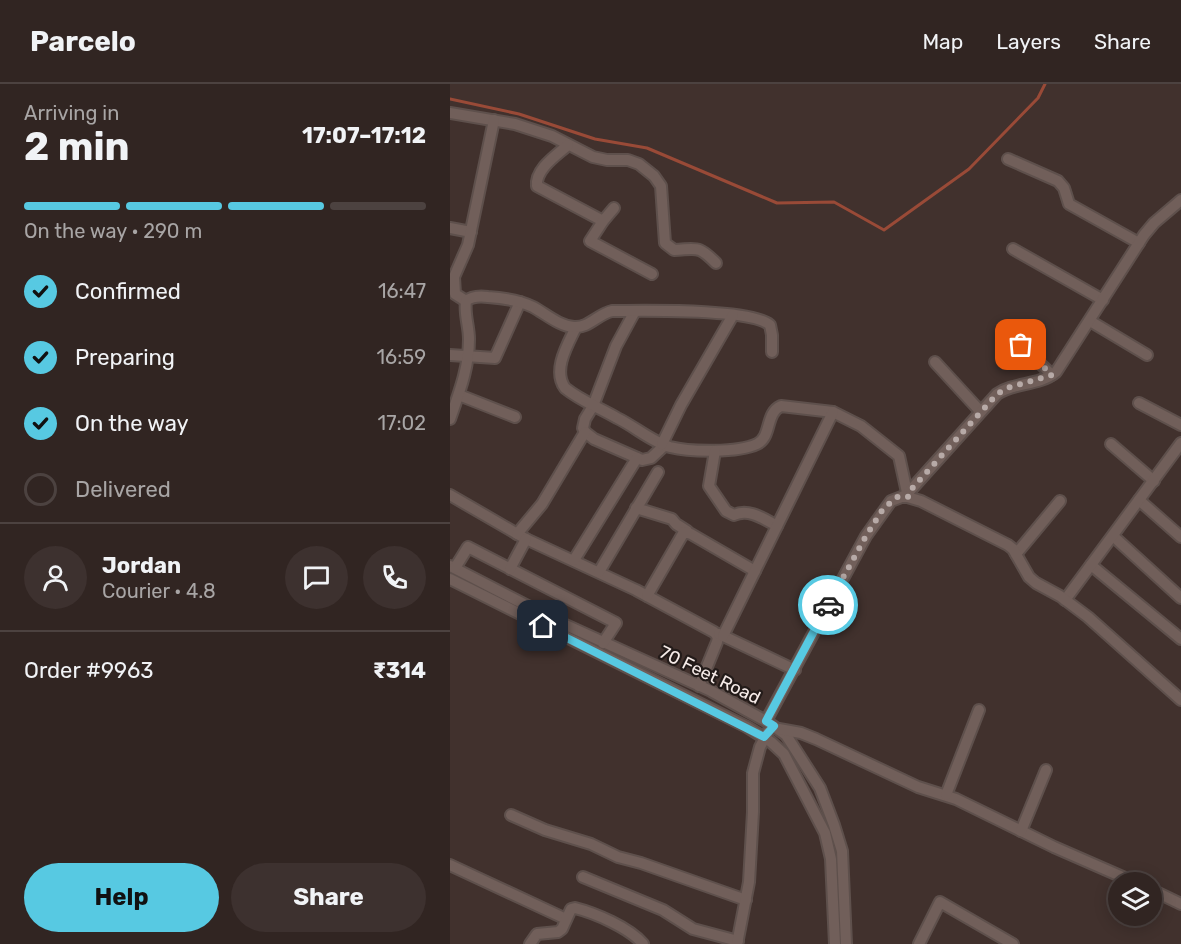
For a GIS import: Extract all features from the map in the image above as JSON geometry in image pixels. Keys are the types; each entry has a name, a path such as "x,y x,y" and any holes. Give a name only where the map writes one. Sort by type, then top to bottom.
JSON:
{"street":[{"path":"450,113 532,129 593,157 628,160 643,167 662,186 665,243 674,250 698,249 716,263"},
{"path":"451,413 465,377 469,338 465,311 453,291 454,277 467,249 494,120"},
{"path":"568,145 543,169 536,181 537,186 603,221"},
{"path":"1008,159 1058,181 1064,188 1069,204 1139,243"},
{"path":"908,495 980,411 1002,391 1052,375 1090,321 1139,243 1154,223 1181,200"},
{"path":"614,208 590,241 652,274"},
{"path":"450,228 471,232"},
{"path":"1013,249 1103,300"},
{"path":"458,299 479,297 520,302 565,325 576,327 587,324 612,310 733,315 768,323 772,334 772,352"},
{"path":"450,355 495,358 520,302"},
{"path":"635,311 616,346 593,406 583,423 585,432 594,439 637,458 648,459 663,444 681,405 733,315"},
{"path":"1090,321 1147,355"},
{"path":"576,327 562,361 561,383 570,393 663,444 716,451 748,446 760,442 774,410 781,406 833,412 861,426 895,451 902,461 908,495"},
{"path":"1021,345 1052,375"},
{"path":"935,362 980,411"},
{"path":"459,395 515,417"},
{"path":"1139,403 1181,425"},
{"path":"699,686 719,634 755,571 833,412"},
{"path":"510,569 522,536 585,432"},
{"path":"1065,600 1181,443"},
{"path":"1111,444 1154,481"},
{"path":"716,451 709,486 726,511 730,514 748,512 777,526"},
{"path":"574,560 637,458"},
{"path":"599,572 658,472"},
{"path":"450,495 522,536 795,670"},
{"path":"582,877 672,914 693,929 737,942 746,900 753,812 753,773 764,737 773,725 795,670 845,573 871,528 891,501 897,497 908,495 1008,545 1029,577 1088,617 1181,700"},
{"path":"1139,500 1181,537"},
{"path":"1016,554 1060,501"},
{"path":"636,508 672,519 687,531 755,571"},
{"path":"648,596 681,535 687,531"},
{"path":"1113,536 1181,598"},
{"path":"453,567 468,547 616,623 603,643"},
{"path":"1091,565 1181,639"},
{"name":"70 Feet Road","path":"453,567 603,643 699,686 773,725 791,742 820,788 834,825 846,944"},
{"name":"70 Feet Road","path":"450,579 764,737 778,747 788,761 836,855 835,944"},
{"path":"946,795 979,710"},
{"path":"773,725 816,739 918,787 946,795 1112,872"},
{"path":"1021,831 1046,770"},
{"path":"511,815 545,830 591,844 618,857 641,862 746,900"},
{"path":"450,865 566,919"},
{"path":"1162,895 1181,904"},
{"path":"919,944 940,902 1012,944"},
{"path":"530,944 537,934 558,932 562,929 571,909 580,909 600,917 634,935 643,944"}],"waterway":[{"path":"450,99 519,114 595,139 647,148 777,203 834,202 884,230 969,169 1038,98 1045,84"}],"way so far":[{"path":"828,605 883,509 897,497 908,497 908,493 997,394 1007,388 1052,375 1021,345"}],"route":[{"path":"543,626 764,737 774,726 766,721 828,605"}]}
